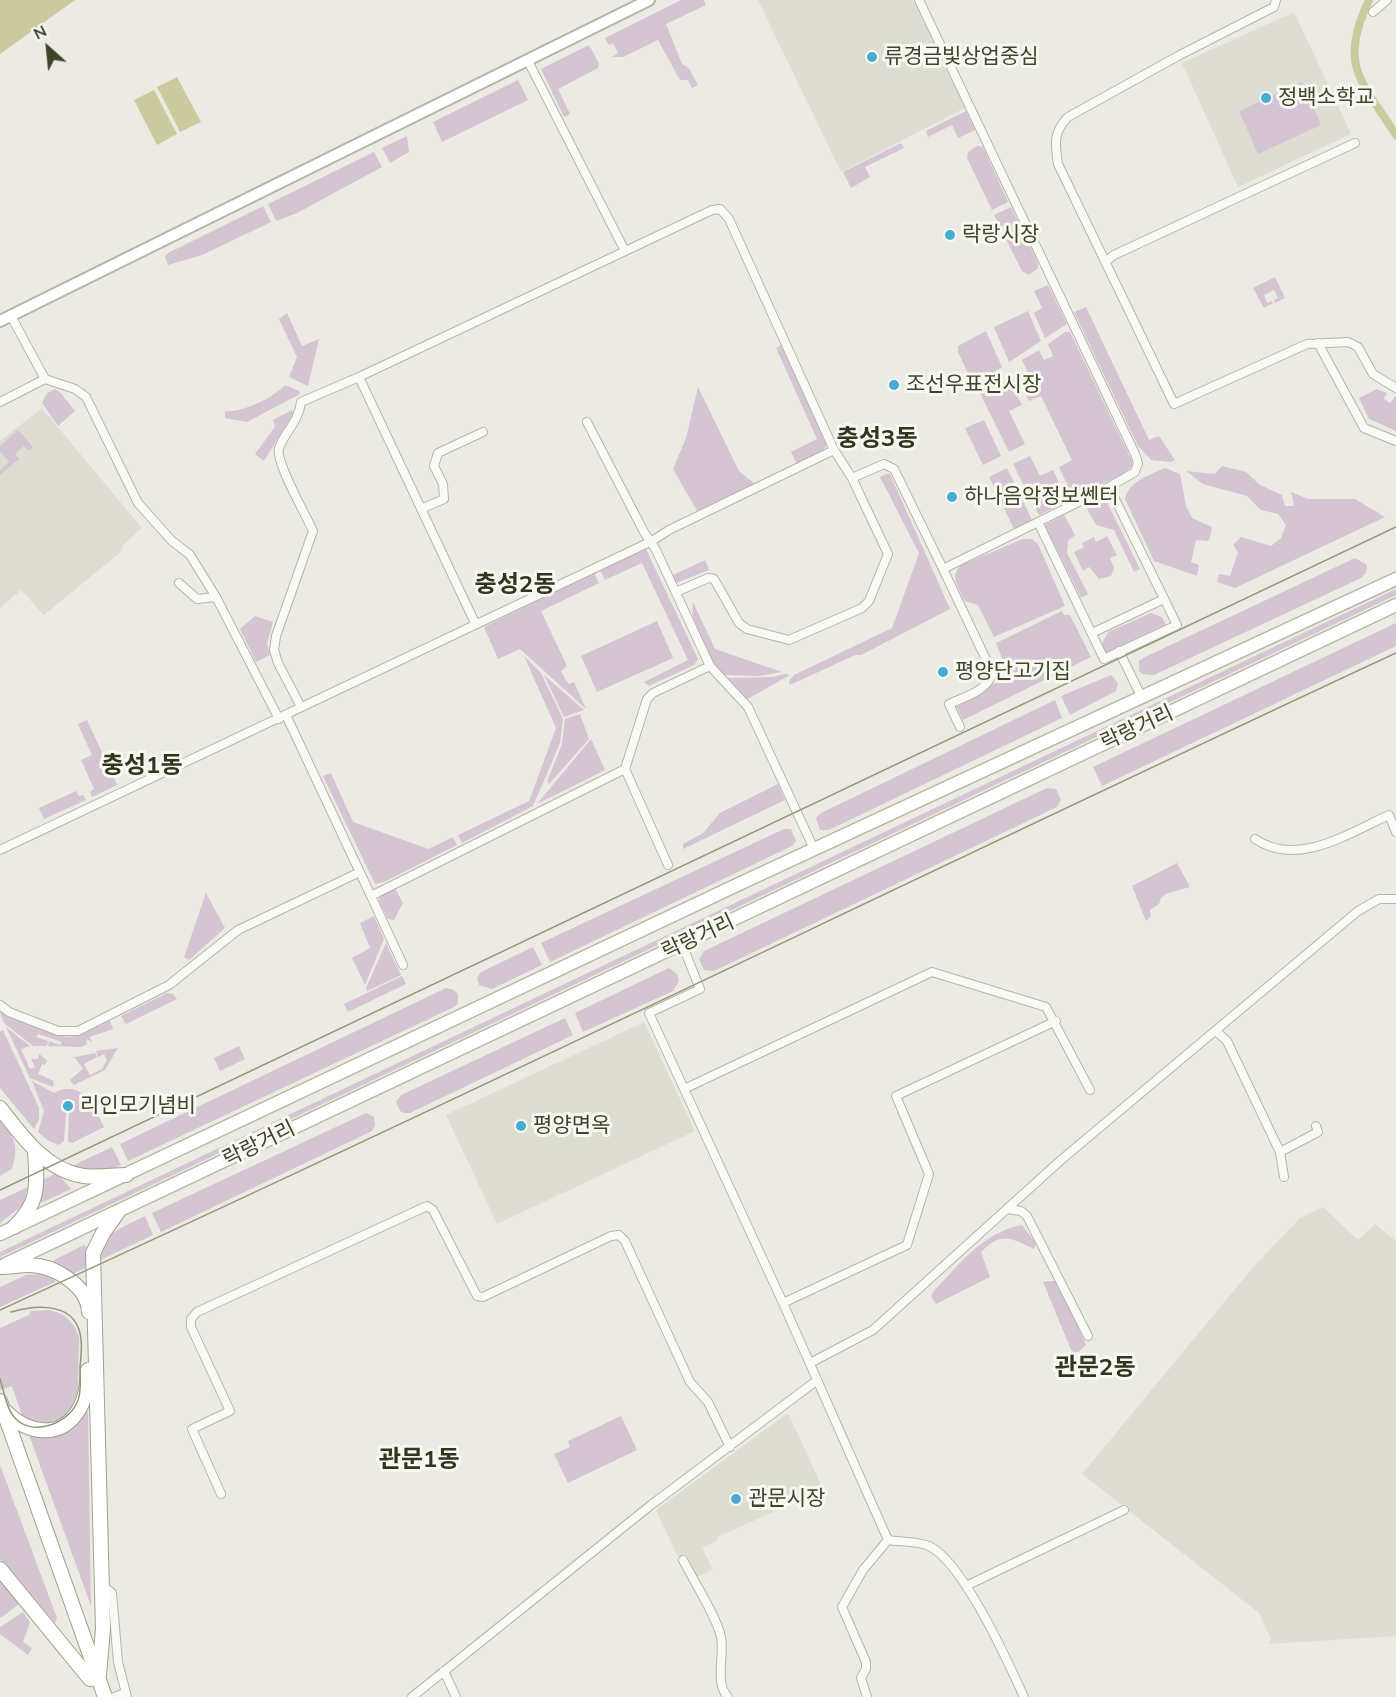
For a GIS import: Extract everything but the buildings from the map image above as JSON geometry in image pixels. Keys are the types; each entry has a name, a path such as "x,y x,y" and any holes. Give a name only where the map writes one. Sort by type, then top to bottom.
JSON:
{"highway":[{"path":"0,1108 35,1151 73,1173 85,1176 126,1175"},
{"path":"14,1227 28,1214 36,1195 35,1151"},
{"path":"95,1697 95,1677 103,1629 93,1253 103,1233 118,1212"},
{"path":"0,1267 30,1265 59,1273 85,1296 88,1306 87,1386 79,1410 62,1425 39,1431 20,1426 1,1405"},
{"path":"1,1405 95,1677"},
{"path":"0,1428 95,1677 105,1697"},
{"path":"0,1569 95,1677"}],"main road":[{"path":"0,321 649,0"},
{"name":"락랑거리","path":"0,1234 814,849 1396,579"},
{"name":"락랑거리","path":"0,1267 1396,605"}],"street":[{"path":"919,0 1138,463 1135,472 1109,487 943,569"},
{"path":"1276,0 1274,7 1092,103 1060,126 1055,140 1058,164 1174,404 1307,344 1318,342 1348,342 1358,347 1373,374 1396,388"},
{"path":"1373,12 1387,0"},
{"path":"528,61 586,170 625,251"},
{"path":"1105,262 1114,255 1355,143"},
{"path":"301,708 274,650 276,636 313,531 281,463 279,448 300,413 301,402 359,377 712,210 720,209 726,213 834,450 852,478 888,555 869,601 862,608 789,640 747,629 739,622 714,579 708,578 676,592"},
{"path":"11,316 45,379 75,389 86,398 138,503 171,540 190,555 216,597 283,717 360,872 402,965"},
{"path":"1318,342 1364,428 1396,441"},
{"path":"359,377 475,623"},
{"path":"0,402 45,379"},
{"path":"587,422 644,532 652,541 710,666 748,707 814,849"},
{"path":"421,509 444,499 443,484 434,466 438,453 483,432"},
{"path":"0,850 652,541 669,530 834,450"},
{"path":"852,478 884,464 894,470 992,672 992,680 985,686 949,704 960,727"},
{"path":"1038,522 1104,659 1177,625 1109,487"},
{"path":"179,583 196,599 216,597"},
{"path":"1092,633 1164,599"},
{"path":"1119,651 1142,698"},
{"path":"668,865 625,769 647,699 653,693 710,666"},
{"path":"371,896 625,769"},
{"path":"1254,839 1264,846 1281,850 1315,848 1392,813 1396,832"},
{"path":"0,1005 9,1012 58,1031 78,1031 169,985 238,930 360,872"},
{"path":"810,1363 873,1330 1061,1160 1369,903 1379,898 1396,899"},
{"path":"682,944 700,989 650,1013 783,1303 816,1382 888,1540"},
{"path":"684,1089 932,972 1046,1007 1056,1021 1090,1090"},
{"path":"783,1303 907,1245 929,1174 896,1096 1056,1021"},
{"path":"1217,1032 1227,1041 1280,1152 1284,1177"},
{"path":"1280,1152 1318,1132 1316,1126"},
{"path":"221,1494 192,1429 230,1411 191,1327 191,1319 197,1312 427,1206 433,1210 477,1296 483,1297 611,1236 619,1235 625,1241 690,1382 708,1402 730,1447"},
{"path":"1007,1209 1021,1210 1027,1216 1088,1336"},
{"path":"412,1697 651,1505 816,1382"},
{"path":"966,1586 1124,1510"},
{"path":"888,1540 929,1546 942,1556 966,1586 1002,1647 1024,1697"},
{"path":"867,1697 861,1678 866,1669 866,1662 842,1607 868,1563 888,1540"},
{"path":"683,1560 721,1636 721,1674 724,1693 728,1697"},
{"path":"101,1584 112,1593 118,1662 126,1695 114,1697"},
{"path":"444,1671 456,1697"}],"shaded area":[{"path":"0,0 75,0 0,54"},
{"path":"681,0 704,0 706,5 666,24 682,64 689,68 698,85 692,88 688,80 680,80 658,40 623,57 612,57 618,53 613,43 609,45 605,38"},
{"path":"758,0 913,0 965,108 841,172"},
{"name":"정백소학교","path":"1294,12 1351,134 1238,187 1182,63"},
{"path":"589,45 599,63 598,68 558,89 570,114 564,117 541,69"},
{"path":"177,77 201,122 180,132 157,87"},
{"path":"518,80 528,100 442,142 433,122"},
{"path":"1302,82 1321,125 1258,154 1239,111"},
{"path":"154,90 177,134 157,145 134,100"},
{"path":"966,111 975,130 958,138 952,125 928,137 926,131"},
{"path":"407,136 409,152 390,163 382,148"},
{"path":"901,143 904,148 865,167 870,177 851,188 843,172"},
{"path":"977,146 983,147 1008,202 992,210 967,158 968,152"},
{"path":"374,152 382,167 297,213 276,221 268,204"},
{"path":"263,206 271,222 202,255 168,265 165,256 168,253"},
{"path":"1011,207 1038,263 1038,268 1029,275 1022,271 994,215"},
{"path":"1275,277 1285,298 1275,303 1274,300 1278,298 1274,290 1264,295 1267,303 1272,301 1273,303 1264,308 1253,288"},
{"path":"1048,285 1067,324 1045,338 1034,313 1042,308 1034,291"},
{"path":"1086,307 1149,440 1159,436 1175,460 1171,462 1151,460 1138,446 1074,312"},
{"path":"1028,311 1041,341 1009,362 994,327"},
{"path":"287,313 302,346 319,339 308,386 289,377 297,357 279,319"},
{"path":"986,331 1002,367 977,383 972,382 958,352 958,346"},
{"path":"1065,332 1070,332 1132,461 1132,466 1125,473 1039,515 1013,464 1030,456 1040,476 1053,470 1061,487 1067,484 1059,467 1072,460 1041,396 1029,401 1020,381 1029,375 1022,360 1039,350 1044,360 1053,356 1048,344"},
{"path":"781,345 827,444 823,451 797,464 791,452 817,439 776,348"},
{"path":"1000,375 1006,388 1012,386 1022,405 1009,411 1025,444 1009,452 978,389"},
{"path":"285,385 299,391 300,394 247,422 225,418 225,411 240,410 257,404"},
{"path":"698,387 739,471 755,484 697,511 673,469 686,438"},
{"path":"55,389 75,411 58,426 42,403 47,393"},
{"path":"1377,389 1387,393 1384,399 1390,403 1396,396 1396,431 1369,419 1359,398"},
{"path":"42,408 142,528 123,545 122,551 44,615 21,590 0,608 0,441"},
{"path":"292,410 293,414 264,461 255,454 275,427 273,420"},
{"path":"984,420 1001,456 983,465 965,428"},
{"path":"18,430 33,447 29,451 24,446 15,454 19,459 0,475 0,470 9,462 0,451 0,446"},
{"path":"1222,466 1246,472 1260,485 1282,495 1285,506 1294,506 1291,492 1308,499 1355,499 1385,517 1235,588 1217,582 1219,574 1230,576 1238,552 1233,545 1241,537 1271,546 1281,538 1286,525 1278,514 1261,510 1247,496 1203,484 1186,471 1215,474"},
{"path":"1007,468 1032,520 1014,529 989,477"},
{"path":"1165,468 1180,474 1186,506 1192,518 1212,527 1209,541 1196,540 1191,562 1199,565 1197,576 1154,561 1125,499 1135,483"},
{"path":"890,474 950,609 861,655 855,655 790,685 789,681 794,675 892,628 919,553 880,477"},
{"path":"1103,494 1140,569 1134,572 1114,530 1096,525 1084,503"},
{"path":"1064,515 1075,535 1068,541 1067,553 1088,594 1081,598 1045,525"},
{"path":"1107,536 1117,555 1110,558 1114,568 1111,576 1099,579 1089,567 1083,571 1074,552 1084,547 1082,543 1094,537 1096,542"},
{"path":"1023,539 1032,539 1038,544 1065,606 994,637 978,605 965,601 956,583 957,569 961,565"},
{"path":"646,549 698,659 694,665 649,686 644,682 688,660 642,563 605,580 600,570"},
{"path":"1355,558 1367,565 1366,573 1361,578 1154,675 1142,674 1139,671 1139,661 1145,657"},
{"path":"705,560 709,570 676,583 673,575"},
{"path":"594,572 599,583 541,611 567,666 561,671 568,684 574,682 586,709 520,649 498,659 484,627"},
{"path":"1396,589 1396,595 0,1257 0,1252"},
{"path":"693,602 715,649 782,672 759,676 724,675 701,641 694,621"},
{"path":"1062,611 1064,615 1070,615 1091,657 963,720 955,704 1009,676 996,643"},
{"path":"1151,613 1162,617 1166,625 1106,653 1102,644 1108,632"},
{"path":"255,616 273,622 267,644 270,655 256,662 240,629"},
{"path":"657,621 673,658 597,692 581,656"},
{"path":"1396,623 1396,646 1102,786 1093,767"},
{"path":"524,656 541,673 563,719 560,743 533,806 462,843 458,835 529,801 556,728"},
{"path":"544,675 584,710 564,717"},
{"path":"790,675 746,700 726,678 773,677"},
{"path":"1111,675 1118,683 1116,691 1070,715 1061,696"},
{"path":"1055,700 1062,718 829,830 820,830 816,818 821,813"},
{"path":"580,714 589,739 549,784 547,782 562,744 565,719"},
{"path":"87,720 117,785 92,797 90,792 94,789 81,760 92,755 78,724"},
{"path":"591,739 605,770 537,804"},
{"path":"331,773 353,822 429,849 453,837 457,845 384,882 375,884 323,776"},
{"path":"778,784 785,800 683,849 683,844 703,833 720,813"},
{"path":"1047,788 1056,789 1061,800 1057,807 714,971 704,970 699,959 704,951"},
{"path":"76,791 86,800 44,819 39,808"},
{"path":"784,829 791,829 796,841 792,846 550,962 541,943"},
{"path":"1177,863 1190,887 1168,893 1161,898 1159,904 1150,910 1151,916 1146,921 1132,886"},
{"path":"395,888 403,903 394,920 388,919 379,901 380,896"},
{"path":"206,893 225,928 189,960 184,957"},
{"path":"374,916 384,939 365,985 352,958 370,948 360,923"},
{"path":"386,943 401,975 367,991 366,988"},
{"path":"533,947 542,965 492,989 479,985 477,978 481,972"},
{"path":"669,968 677,974 679,981 673,991 583,1032 575,1013"},
{"path":"402,976 406,984 348,1012 344,1004"},
{"path":"446,988 458,994 458,1003 454,1007 128,1161 120,1144"},
{"path":"167,993 173,994 177,999 126,1024 121,1016"},
{"path":"0,1012 66,1037 75,1036 110,1020 113,1029 90,1037 92,1042 87,1039 86,1045 81,1047 48,1046 49,1041 60,1045 62,1042 38,1034 36,1037 48,1041 47,1046 33,1046 4,1023"},
{"path":"565,1018 573,1035 410,1113 400,1111 396,1102 401,1095"},
{"path":"644,1022 695,1131 497,1224 446,1115"},
{"path":"6,1027 30,1046 21,1049 30,1069 35,1067 31,1059 38,1059 39,1054 47,1060 45,1065 42,1064 38,1074 54,1081 53,1087 30,1078"},
{"path":"3,1030 39,1108 39,1119 34,1129 0,1088 0,1032"},
{"path":"239,1046 245,1059 220,1071 214,1058"},
{"path":"118,1048 105,1070 74,1085 70,1080 83,1069 75,1058 71,1058 95,1053 97,1057 84,1064 90,1075 102,1069 107,1060 104,1054 98,1057 96,1051"},
{"path":"32,1081 54,1093 63,1089 79,1092 91,1103 104,1127 72,1143 68,1142 69,1113 74,1111 75,1101 62,1100 61,1110 66,1113 64,1141 59,1145 47,1140 38,1132 44,1111"},
{"path":"366,1113 374,1117 375,1125 372,1131 161,1232 152,1213"},
{"path":"0,1119 12,1137 15,1154 12,1169 0,1176"},
{"path":"112,1147 121,1165 105,1173 70,1167"},
{"path":"57,1173 71,1189 41,1203 41,1181"},
{"path":"28,1187 23,1205 0,1223 0,1200"},
{"path":"1323,1207 1358,1240 1375,1224 1396,1241 1396,1636 1269,1644 1271,1639 1259,1613 1082,1474 1255,1265 1300,1218"},
{"path":"145,1216 153,1235 98,1261 103,1244 114,1232"},
{"path":"1022,1225 1036,1243 1034,1249 1012,1239 994,1241 981,1252 990,1277 936,1304 931,1296 933,1292 962,1261 995,1235"},
{"path":"84,1245 88,1248 86,1268 72,1274 52,1263 54,1260"},
{"path":"40,1274 55,1279 55,1282 0,1307 0,1287 26,1275"},
{"path":"1055,1281 1063,1293 1086,1345 1078,1352 1072,1352 1043,1282"},
{"path":"50,1310 69,1319 79,1337 78,1389 76,1399 65,1414 50,1421 32,1421 23,1418 12,1386 0,1390 0,1328 29,1315 31,1311"},
{"path":"86,1411 88,1412 91,1606 29,1435 54,1436 68,1429"},
{"name":"관문시장","path":"788,1413 823,1489 718,1537 718,1540 702,1548 713,1569 697,1577 684,1554 678,1557 656,1510"},
{"path":"621,1416 637,1450 568,1483 554,1454 570,1447 568,1441"},
{"path":"0,1465 57,1618 55,1623 0,1559"},
{"path":"0,1579 20,1603 1,1618 0,1616"},
{"path":"23,1612 30,1622 23,1642 32,1648 28,1655 0,1634 0,1627"}],"waterway":[{"path":"1369,0 1355,41 1355,57 1364,86 1396,135"}],"tram line":[{"path":"0,1190 1396,527"},
{"path":"0,1310 350,1148 1396,653"},
{"path":"0,1379 12,1414 22,1424 30,1427 49,1426 65,1417 77,1403 80,1395 81,1339 78,1327 72,1318 64,1312 44,1307 11,1312"}],"place":[{"name":"류경금빛상업중심","path":"872,57"},
{"name":"정백소학교","path":"1266,98"},
{"name":"락랑시장","path":"950,235"},
{"name":"조선우표전시장","path":"894,385"},
{"name":"하나음악정보쎈터","path":"952,497"},
{"name":"평양단고기집","path":"943,672"},
{"name":"리인모기념비","path":"68,1106"},
{"name":"평양면옥","path":"521,1126"},
{"name":"관문시장","path":"736,1499"}],"district":[{"name":"충성3동","path":"877,439"},
{"name":"충성2동","path":"515,585"},
{"name":"충성1동","path":"142,766"},
{"name":"관문2동","path":"1095,1368"},
{"name":"관문1동","path":"419,1460"}]}
